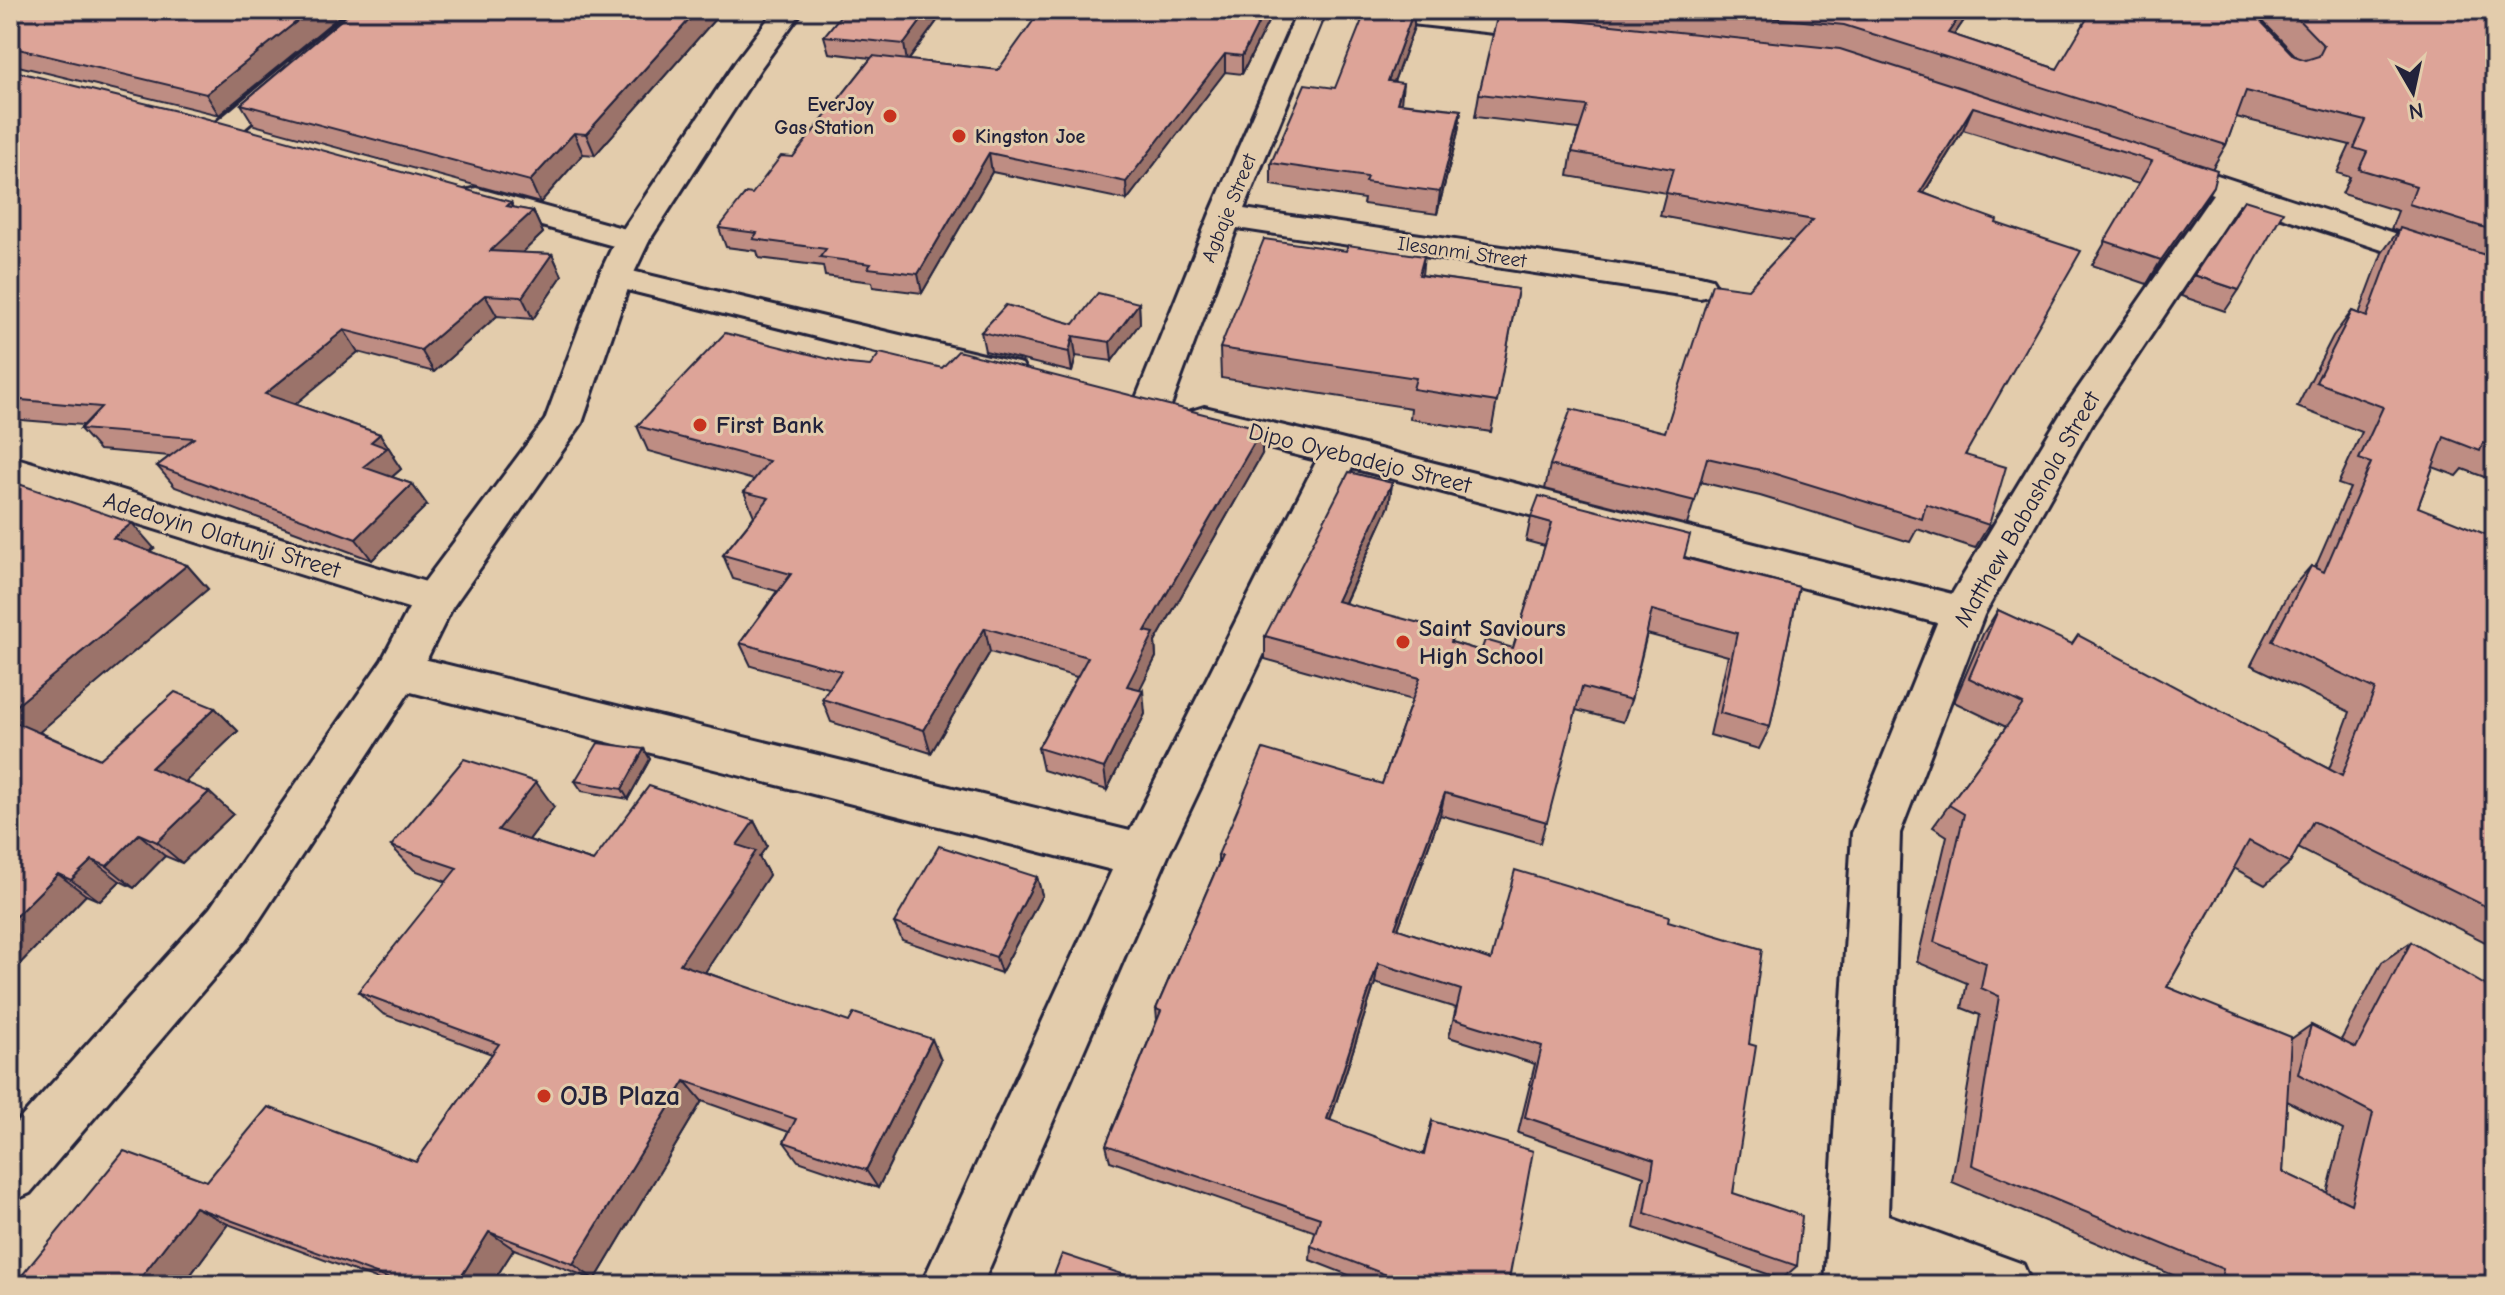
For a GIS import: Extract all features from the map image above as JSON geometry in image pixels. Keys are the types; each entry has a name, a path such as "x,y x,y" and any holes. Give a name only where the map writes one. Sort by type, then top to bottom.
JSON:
{"street":[{"path":"195,121 241,133 369,10"},
{"path":"10,1173 228,924 399,671 434,600 563,423 624,259 747,66 789,10"},
{"name":"Agbaje Street","path":"1136,404 1225,216 1312,10"},
{"path":"1356,10 1588,35"},
{"path":"2172,170 2495,277"},
{"name":"Matthew Babashola Street","path":"1856,1259 1876,833 1963,613 2076,419 2232,190"},
{"path":"452,191 624,259 1044,382"},
{"name":"Ilesanmi Street","path":"1225,216 1700,287"},
{"name":"Dipo Oyebadejo Street","path":"1136,404 1340,452 1963,613"},
{"path":"951,1285 1143,856 1340,452"},
{"name":"Adedoyin Olatunji Street","path":"10,470 434,600"},
{"path":"399,671 1143,856"},
{"path":"1856,1259 2002,1285"}],"building":[{"path":"10,10 311,10 206,94 10,47"},
{"path":"353,10 698,10 586,134 574,133 530,181 241,104"},
{"path":"845,10 929,10 904,44 824,36"},
{"path":"1041,10 1265,10 1242,56 1225,54 1126,182 989,153 918,274 868,268 871,264 820,257 826,249 753,239 757,233 719,228 746,193 752,194 781,156 793,157 873,56 998,70"},
{"path":"1366,10 1414,10 1388,81 1403,83 1397,103 1461,110 1440,192 1365,182 1367,177 1271,163 1305,84 1335,88"},
{"path":"1694,10 1964,10 1948,33 2057,69 2092,10 2250,10 2294,56 2306,60 2319,56 2324,46 2289,10 2453,10 2495,24 2495,231 2409,204 2416,186 2359,169 2367,152 2354,148 2366,121 2246,91 2226,145 1844,25"},
{"path":"1498,13 1840,49 2217,170 2213,186 2161,260 2105,241 2152,161 1973,107 1920,192 1997,220 1996,223 2081,251 1965,455 2006,467 1989,525 1926,504 1922,519 1769,472 1707,458 1695,501 1550,465 1571,409 1665,432 1712,284 1748,289 1813,220 1666,193 1673,169 1572,152 1587,106 1479,94"},
{"path":"10,70 201,117 511,202 507,206 533,211 490,251 552,254 522,297 485,295 421,350 344,330 265,394 380,434 371,442 387,448 363,467 412,484 356,539 157,466 194,438 80,429 101,407 10,399"},
{"path":"2244,200 2283,212 2239,290 2194,275"},
{"path":"2400,228 2495,258 2495,448 2483,443 2480,451 2444,437 2418,507 2495,538 2495,840 2492,851 2495,852 2495,911 2313,821 2290,863 2249,841 2167,987 2291,1037 2283,1172 2351,1204 2373,1113 2298,1074 2311,1025 2356,1048 2411,942 2495,991 2495,1285 2243,1285 2222,1274 2223,1269 1972,1165 1999,996 1981,988 1986,963 1934,942 1964,814 1949,805 2023,704 1969,678 1998,610 2072,644 2078,635 2342,776 2375,689 2272,641 2311,566 2324,572 2371,463 2359,459 2383,407 2316,382 2352,311 2367,317"},
{"path":"1264,239 1346,251 1348,245 1424,256 1419,275 1518,289 1497,402 1413,389 1416,378 1220,348"},
{"path":"1098,293 1139,303 1110,342 1073,336 1069,352 981,332 1006,305 1074,324"},
{"path":"725,333 849,364 870,366 880,353 942,368 958,351 1262,429 1145,631 1154,633 1127,686 1143,690 1104,768 1038,748 1088,657 985,628 924,730 822,699 841,671 740,643 791,574 723,555 769,498 744,492 769,461 637,426"},
{"path":"1349,472 1392,483 1337,601 1453,632 1451,642 1481,651 1485,640 1513,648 1552,523 1531,517 1539,496 1690,535 1684,558 1799,587 1770,727 1720,713 1737,633 1652,610 1631,700 1582,687 1547,822 1445,793 1395,928 1491,960 1515,870 1669,916 1668,921 1762,949 1749,1044 1756,1046 1733,1193 1802,1216 1797,1266 1645,1213 1654,1160 1525,1117 1542,1046 1454,1019 1461,990 1378,963 1327,1119 1424,1155 1432,1121 1533,1151 1508,1285 1404,1285 1405,1282 1311,1246 1320,1218 1106,1145 1161,1011 1156,1009 1222,856 1218,855 1263,749 1382,784 1420,678 1265,636"},
{"path":"10,481 132,523 113,538 187,565 10,711"},
{"path":"175,692 215,708 151,768 209,792 157,842 139,834 107,866 92,860 71,880 58,874 10,922 10,720 100,759"},
{"path":"598,743 644,749 622,789 575,781"},
{"path":"464,759 536,782 498,830 593,861 649,786 754,821 737,845 756,851 680,964 849,1022 854,1013 932,1039 866,1170 784,1142 796,1119 685,1081 573,1264 489,1232 456,1285 406,1285 195,1207 135,1285 14,1285 124,1151 207,1181 268,1107 416,1162 499,1044 358,992 457,868 391,846"},
{"path":"939,846 1037,877 996,957 894,923"},
{"path":"1062,1254 1155,1285 1050,1285"}],"place":[{"name":"EverJoy Gas Station","path":"890,116"},
{"name":"Kingston Joe","path":"959,136"},
{"name":"First Bank","path":"700,425"},
{"name":"Saint Saviours High School","path":"1403,642"},
{"name":"OJB Plaza","path":"544,1096"}]}
